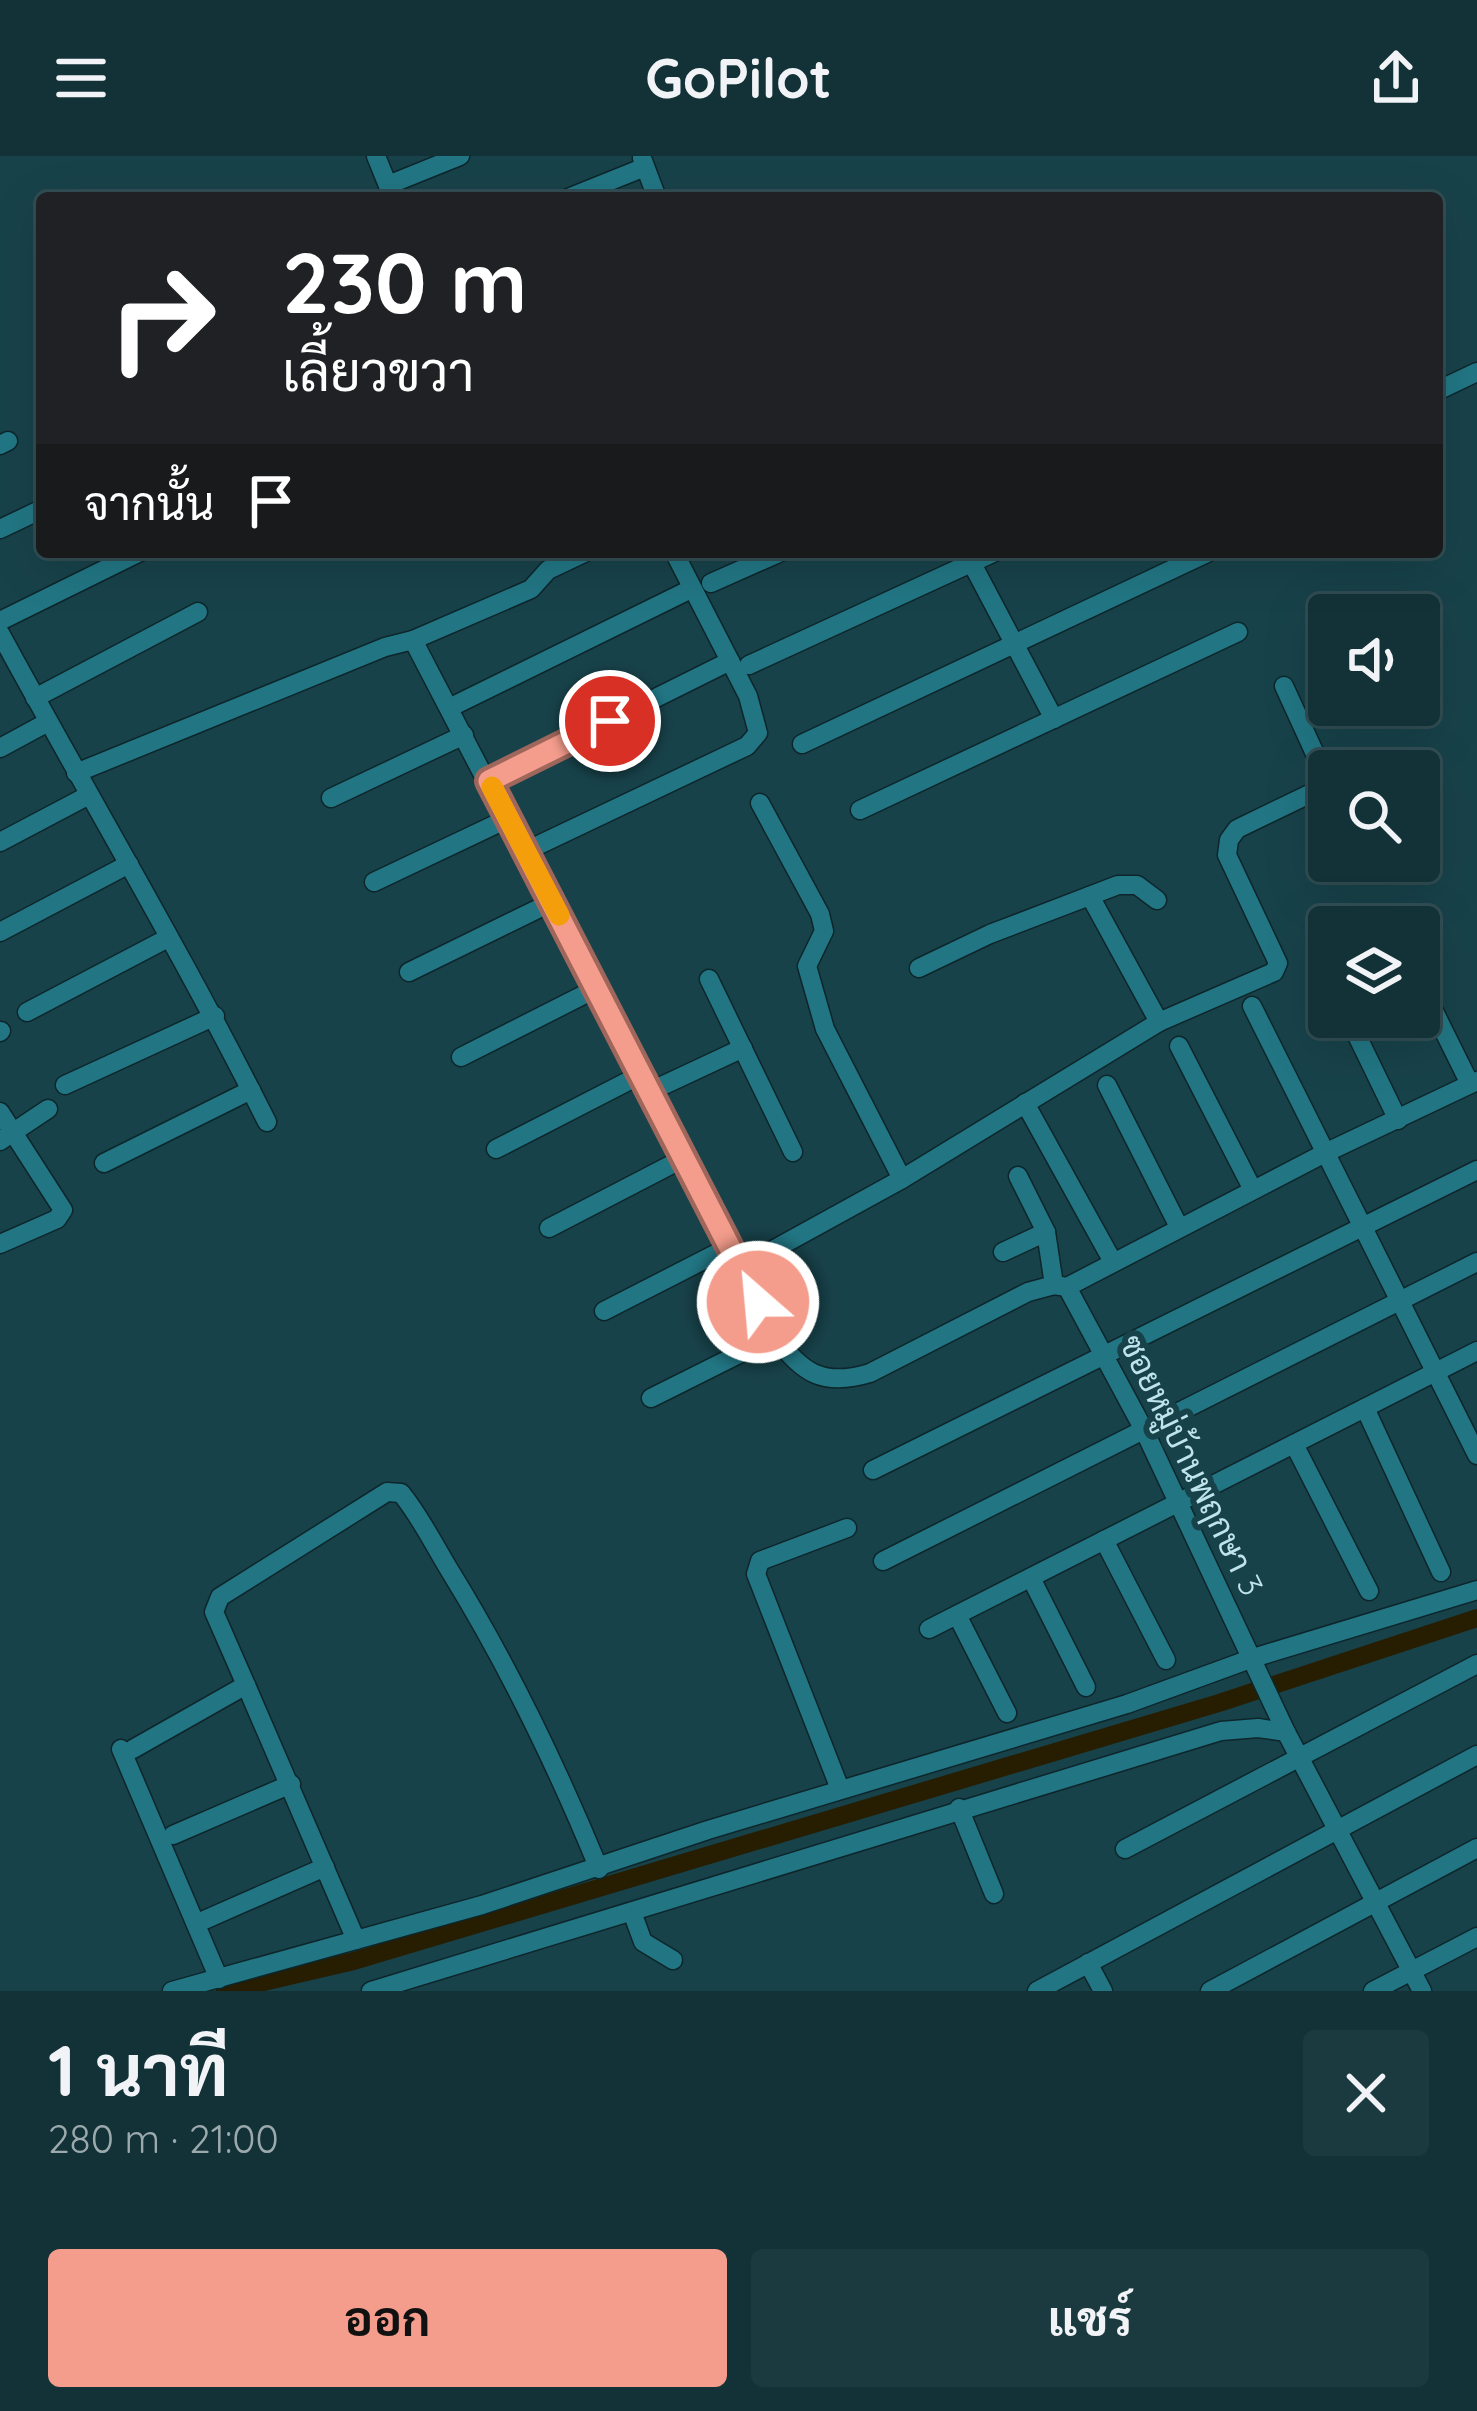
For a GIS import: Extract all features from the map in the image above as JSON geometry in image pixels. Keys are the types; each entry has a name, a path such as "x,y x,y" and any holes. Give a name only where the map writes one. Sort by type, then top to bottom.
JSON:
{"street":[{"path":"376,156 391,192 460,156"},
{"path":"580,192 643,161 655,192"},
{"path":"1443,388 1477,372"},
{"path":"0,529 36,512"},
{"path":"0,621 128,558"},
{"path":"526,850 747,746 758,733 740,663 691,590 677,558"},
{"path":"711,584 768,558"},
{"path":"489,781 966,558"},
{"path":"969,558 1054,719"},
{"path":"802,744 1196,558"},
{"path":"76,773 531,589 544,561"},
{"path":"451,707 691,590"},
{"path":"35,698 198,613"},
{"path":"860,810 1238,632"},
{"path":"413,640 776,1336 813,1374 828,1380 869,1373 1028,1292 1060,1286 1113,1262 1473,1082 1440,1020"},
{"path":"3,647 215,1016 267,1122"},
{"path":"740,1268 902,1179 1159,1022 1221,998 1278,967 1227,854 1237,829 1324,787 1322,769 1284,686"},
{"path":"0,748 48,722"},
{"path":"331,798 464,734"},
{"path":"0,842 89,795"},
{"path":"760,803 820,914 824,931 807,966 825,1029 902,1179"},
{"path":"374,882 509,818"},
{"path":"0,932 129,864"},
{"path":"919,968 973,941 1118,885 1137,885 1157,900"},
{"path":"1090,896 1159,1022"},
{"path":"409,972 552,902"},
{"path":"27,1012 168,938"},
{"path":"709,979 794,1152"},
{"path":"461,1057 597,988"},
{"path":"1252,1006 1477,1454"},
{"path":"65,1085 215,1016"},
{"path":"1358,1038 1398,1120"},
{"path":"1179,1046 1253,1190"},
{"path":"496,1148 742,1048"},
{"path":"1107,1085 1179,1227"},
{"path":"104,1163 251,1090"},
{"path":"1025,1103 1113,1262"},
{"path":"7,1137 48,1109"},
{"path":"0,1112 7,1137 63,1210 57,1219 0,1244"},
{"path":"549,1228 684,1158"},
{"path":"873,1470 1477,1170"},
{"path":"1018,1177 1046,1232 1060,1286"},
{"path":"1003,1252 1046,1232"},
{"path":"604,1311 729,1247"},
{"path":"884,1561 1477,1262"},
{"name":"ซอยหมู่บ้านพฤกษา 3","path":"1060,1286 1106,1354 1286,1732 1422,1991"},
{"path":"651,1398 776,1336"},
{"path":"929,1629 1477,1351"},
{"path":"1365,1408 1441,1572"},
{"path":"1294,1444 1369,1591"},
{"path":"356,1940 214,1612 220,1597 387,1492 401,1493 475,1611 598,1869"},
{"path":"840,1789 756,1574 760,1562 770,1556 847,1528"},
{"path":"1105,1540 1166,1660"},
{"path":"1031,1578 1086,1687"},
{"path":"172,1991 598,1869 840,1789 1256,1665 1477,1590"},
{"path":"957,1616 1007,1713"},
{"path":"1125,1850 1477,1664"},
{"path":"219,1979 127,1749 246,1685"},
{"path":"371,1991 1221,1731 1286,1732"},
{"path":"1037,1991 1477,1755"},
{"path":"173,1835 292,1784"},
{"path":"959,1808 994,1894"},
{"path":"1210,1991 1477,1848"},
{"path":"202,1921 325,1867"},
{"path":"632,1912 648,1947 673,1960"},
{"path":"1373,1991 1477,1936"},
{"path":"1088,1963 1102,1991"}],"waterway":[{"path":"225,1991 354,1961 1219,1703 1477,1618"}],"slow traffic":[{"path":"492,787 559,915"}],"route":[{"path":"610,721 489,781 758,1302"}]}
